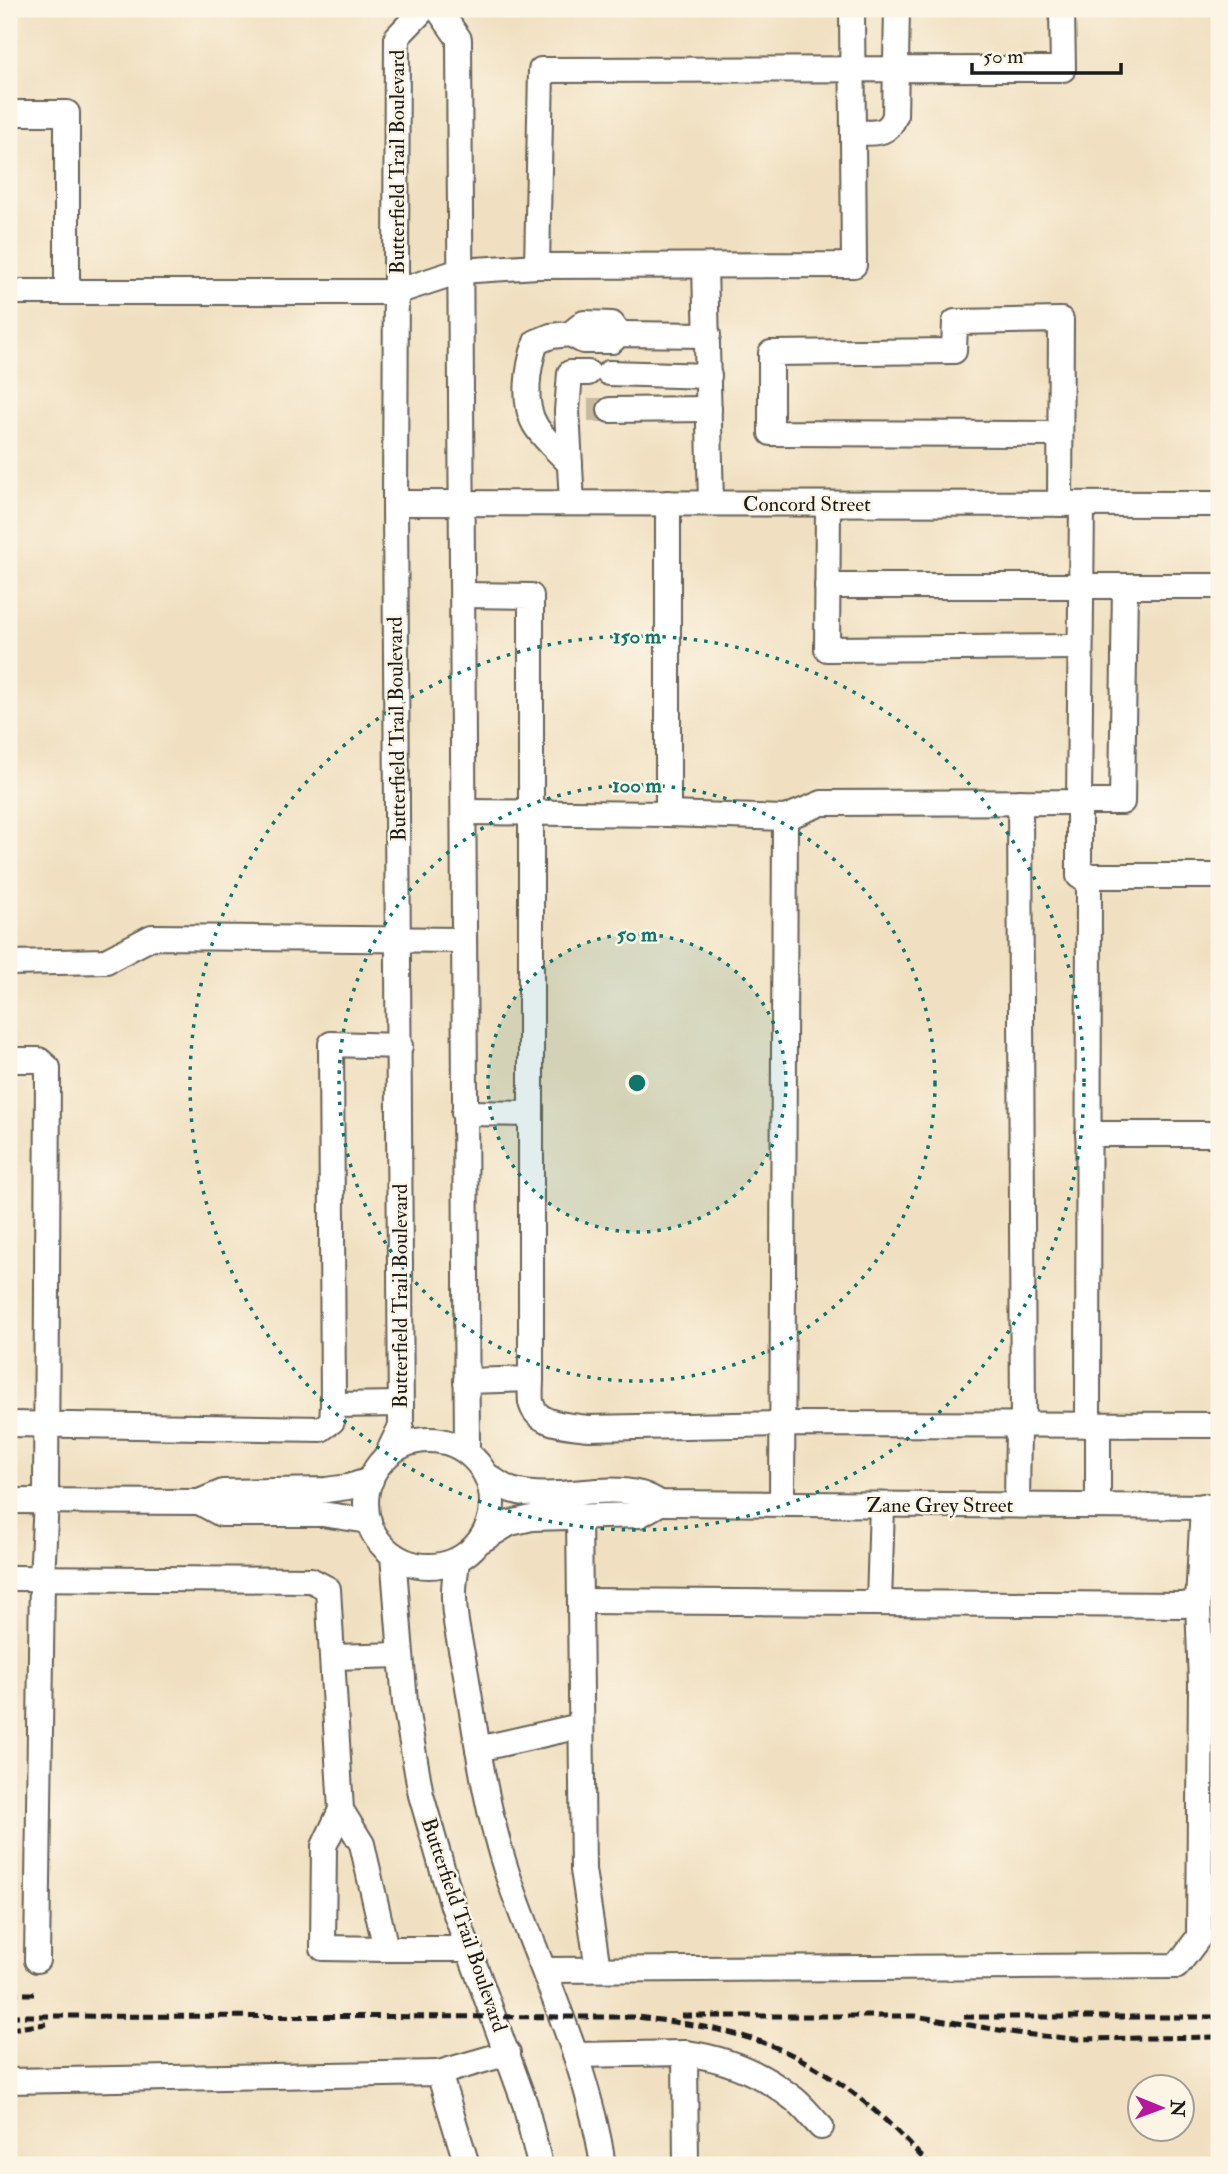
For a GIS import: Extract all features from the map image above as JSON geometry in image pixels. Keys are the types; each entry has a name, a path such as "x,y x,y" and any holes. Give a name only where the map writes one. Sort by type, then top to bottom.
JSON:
{"street":[{"name":"Butterfield Trail Boulevard","path":"386,1457 401,1426 395,503 397,37 424,9"},
{"path":"438,9 459,39 467,1451"},
{"path":"9,292 396,292 460,271 537,266 854,265 852,9"},
{"path":"853,134 885,131 891,127 897,103 897,9"},
{"path":"537,266 541,69 1063,69 1062,9"},
{"path":"9,113 67,113 66,292"},
{"path":"705,267 711,503"},
{"path":"1060,434 771,433 771,353 954,351 955,322 1061,320 1060,434 1081,585 1079,876 1219,876"},
{"path":"570,464 534,424 527,389 536,342 551,336 570,334 584,323 612,324 619,334 708,335"},
{"path":"572,503 570,464 588,410 570,373 709,376"},
{"path":"588,410 709,409"},
{"name":"Concord Street","path":"395,503 1219,504"},
{"path":"668,503 668,814"},
{"path":"828,503 827,649 1080,648"},
{"path":"827,586 1219,586"},
{"path":"464,812 785,818 822,803 1122,802 1125,586"},
{"path":"463,595 531,596 531,1404 540,1418 558,1424 588,1428 782,1424 1219,1425"},
{"path":"1017,1505 1021,1425 1020,802"},
{"path":"782,1504 785,818"},
{"path":"1088,876 1088,1134 1093,1425 1098,1506"},
{"path":"9,963 106,961 152,937 463,940"},
{"path":"9,1424 321,1429 332,1421 331,1044 400,1046"},
{"path":"9,1060 39,1060 48,1068 47,1423 42,1578 37,1960"},
{"path":"464,1113 531,1114"},
{"path":"1088,1134 1219,1134"},
{"path":"466,1381 531,1379"},
{"path":"333,1405 401,1404"},
{"path":"440,1440 467,1451 488,1476 493,1509 482,1539 457,1561 424,1567 393,1555 378,1540 369,1521 366,1500 371,1480 386,1457 411,1442 440,1440"},
{"name":"Zane Grey Street","path":"488,1476 510,1489 538,1494 568,1495 609,1491 642,1494 660,1503 1211,1506"},
{"path":"9,1501 199,1502 223,1492 323,1490 348,1487 371,1480"},
{"path":"199,1502 221,1514 322,1514 369,1521"},
{"name":"Zane Grey Street","path":"482,1539 510,1522 537,1517 639,1515 660,1503"},
{"path":"879,1603 882,1505"},
{"path":"545,1970 1177,1966 1199,1937 1210,1684 1198,1602 1211,1506"},
{"path":"579,1516 583,1870 598,1969"},
{"name":"Butterfield Trail Boulevard","path":"393,1555 400,1655 411,1747 421,1795 453,1906 525,2104 540,2165"},
{"path":"457,1561 454,1594 457,1629 484,1788 508,1874 576,2055 603,2165"},
{"path":"9,1578 311,1580 328,1588 341,1810 324,1846 323,1948 470,1949"},
{"path":"580,1601 1183,1605 1198,1602"},
{"path":"333,1657 400,1655"},
{"path":"478,1749 580,1726"},
{"path":"341,1810 362,1844 386,1949"},
{"path":"9,2081 439,2073 508,2053"},
{"path":"576,2055 685,2053 709,2056 745,2068 791,2096 821,2127"},
{"path":"685,2053 685,2165"},
{"path":"439,2073 467,2165"}],"tunnel":[{"path":"588,410 610,410"}],"railway":[{"path":"9,1994 37,1994"},
{"path":"9,2016 637,2017 681,2023 752,2039 803,2060 827,2074 871,2107 929,2165"},
{"path":"682,2016 915,2016 1023,2034 1075,2039 1219,2037"},
{"path":"964,2017 1219,2017"},
{"path":"9,2029 46,2024"}]}
